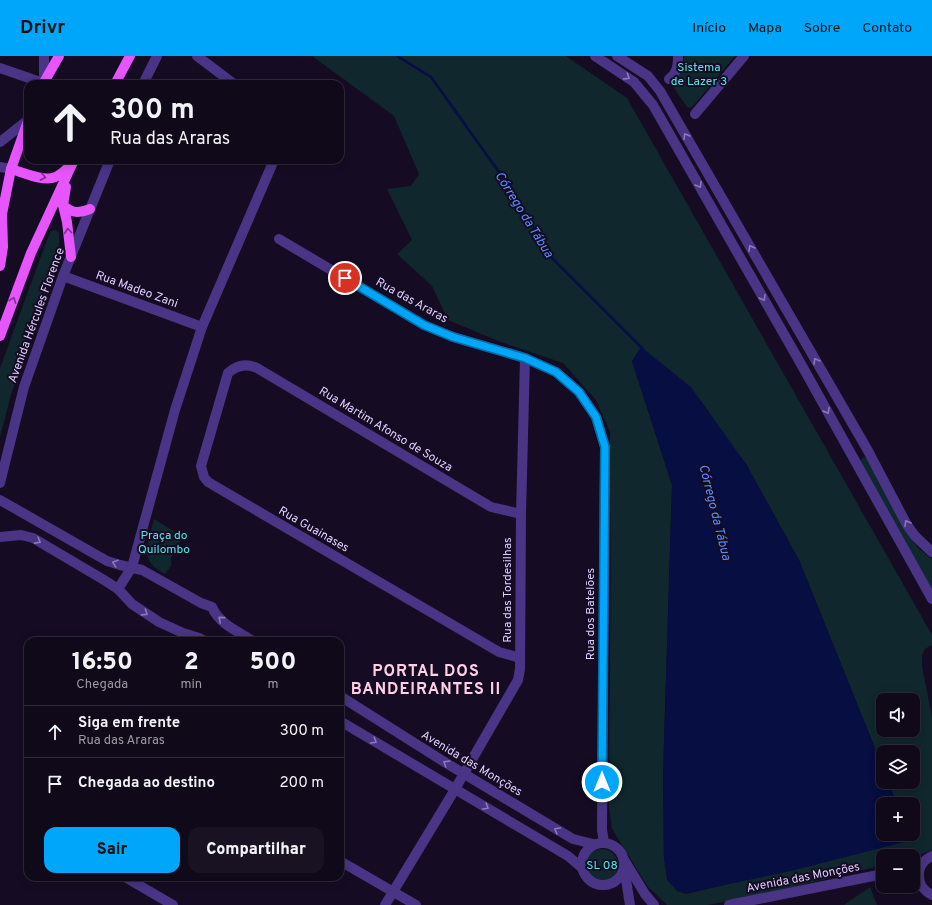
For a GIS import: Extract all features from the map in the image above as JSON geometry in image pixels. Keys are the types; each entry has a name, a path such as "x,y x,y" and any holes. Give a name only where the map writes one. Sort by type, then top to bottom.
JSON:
{"main road":[{"path":"46,80 59,56"},
{"path":"118,80 123,56"},
{"path":"118,80 130,56"},
{"path":"2,214 12,169 24,133"},
{"path":"12,169 42,178 52,178 59,175 71,164"},
{"path":"71,257 67,222 63,205 72,164"},
{"path":"0,336 31,253 72,164"},
{"path":"0,197 4,247 0,266"},
{"path":"63,205 69,211 80,213 90,209"}],"street":[{"path":"44,56 44,80"},
{"path":"145,80 157,56"},
{"path":"197,56 229,80"},
{"path":"595,56 634,82 653,105 932,600"},
{"path":"617,56 648,76 660,91 867,449 907,525 915,536 932,552"},
{"path":"669,79 675,75 678,56"},
{"path":"696,114 744,56"},
{"path":"0,68 35,80"},
{"path":"0,142 24,124"},
{"name":"Avenida Hércules Florence","path":"0,483 24,387 63,276 108,164"},
{"path":"118,590 132,567 175,410 202,326 272,164"},
{"path":"0,167 12,169"},
{"name":"Rua das Araras","path":"279,239 424,325 453,337 525,358 556,372 579,392"},
{"name":"Rua Madeo Zani","path":"63,276 202,326"},
{"name":"Rua das Tordesilhas","path":"385,905 464,774 518,680 520,669 521,514 525,358"},
{"name":"Rua Martim Afonso de Souza","path":"238,366 245,365 257,368 491,507 521,514"},
{"name":"Rua Guainases","path":"238,366 228,374 202,460 201,472 208,482 499,652 520,658"},
{"name":"Rua dos Batelões","path":"579,392 596,417 605,447 602,830 604,842"},
{"path":"852,456 867,449"},
{"path":"0,500 107,561 142,570 201,603 212,607 215,614 222,621 247,637"},
{"path":"0,537 21,535 33,538 104,580 118,590 132,604 160,622 183,633 196,637"},
{"name":"Avenida das Monções","path":"344,699 464,774 572,839 593,844"},
{"path":"344,723 568,856 582,867"},
{"path":"624,861 622,873 612,883 603,885 594,883 586,877 581,862 585,851 593,844 604,842 615,846 619,850 624,861 645,894 654,905"},
{"path":"920,865 932,856"},
{"path":"624,861 630,905"},
{"path":"344,863 416,905"},
{"name":"Avenida das Monções","path":"729,905 876,875"},
{"path":"132,881 173,905"},
{"path":"612,883 645,894"},
{"path":"920,884 927,893 932,895"}],"green space":[{"path":"312,56 566,56 627,98 932,635 932,645 925,649 922,655 922,666 932,717 932,850 920,854 920,849 876,849 876,867 757,896 707,905 667,905 648,887 612,829 609,807 611,540 610,432 596,400 563,363 498,341 448,320 432,286 397,254 412,240 387,189 411,186 419,174 394,116","holes":["632,361 746,464 799,560 876,751 876,745 920,745 920,789 891,789 894,797 920,797 920,841 907,841 686,894 677,891 664,859 663,776 672,485"]},
{"name":"Sistema de Lazer 3","path":"684,56 735,56 690,108 687,107 671,84 681,72"},
{"path":"56,230 59,233 59,256 11,395 0,437 0,368 47,240 51,231"},
{"path":"864,457 868,460 910,537 918,548 932,559 932,589 860,461"},
{"name":"Praça do Quilombo","path":"154,519 183,537 171,558 171,566 165,574 151,563 148,557 147,544"},
{"name":"SL 08","path":"599,849 605,849 614,853 618,865 614,877 605,881 599,881 590,877 586,868 586,862 590,853"},
{"path":"870,887 877,905 844,905"}],"water":[{"path":"641,347 691,387 746,464 799,560 876,751 876,789 891,789 894,797 876,797 876,841 908,841 791,871 686,893 677,891 667,880 664,859 663,776 672,485 632,361"}],"waterway":[{"name":"Córrego da Tábua","path":"397,56 431,77 509,186 549,255 643,349"}],"district":[{"name":"PORTAL DOS BANDEIRANTES II","path":"426,679"}],"route":[{"path":"345,278 424,325 453,337 525,358 556,372 579,392 596,417 605,447 602,782"}]}
